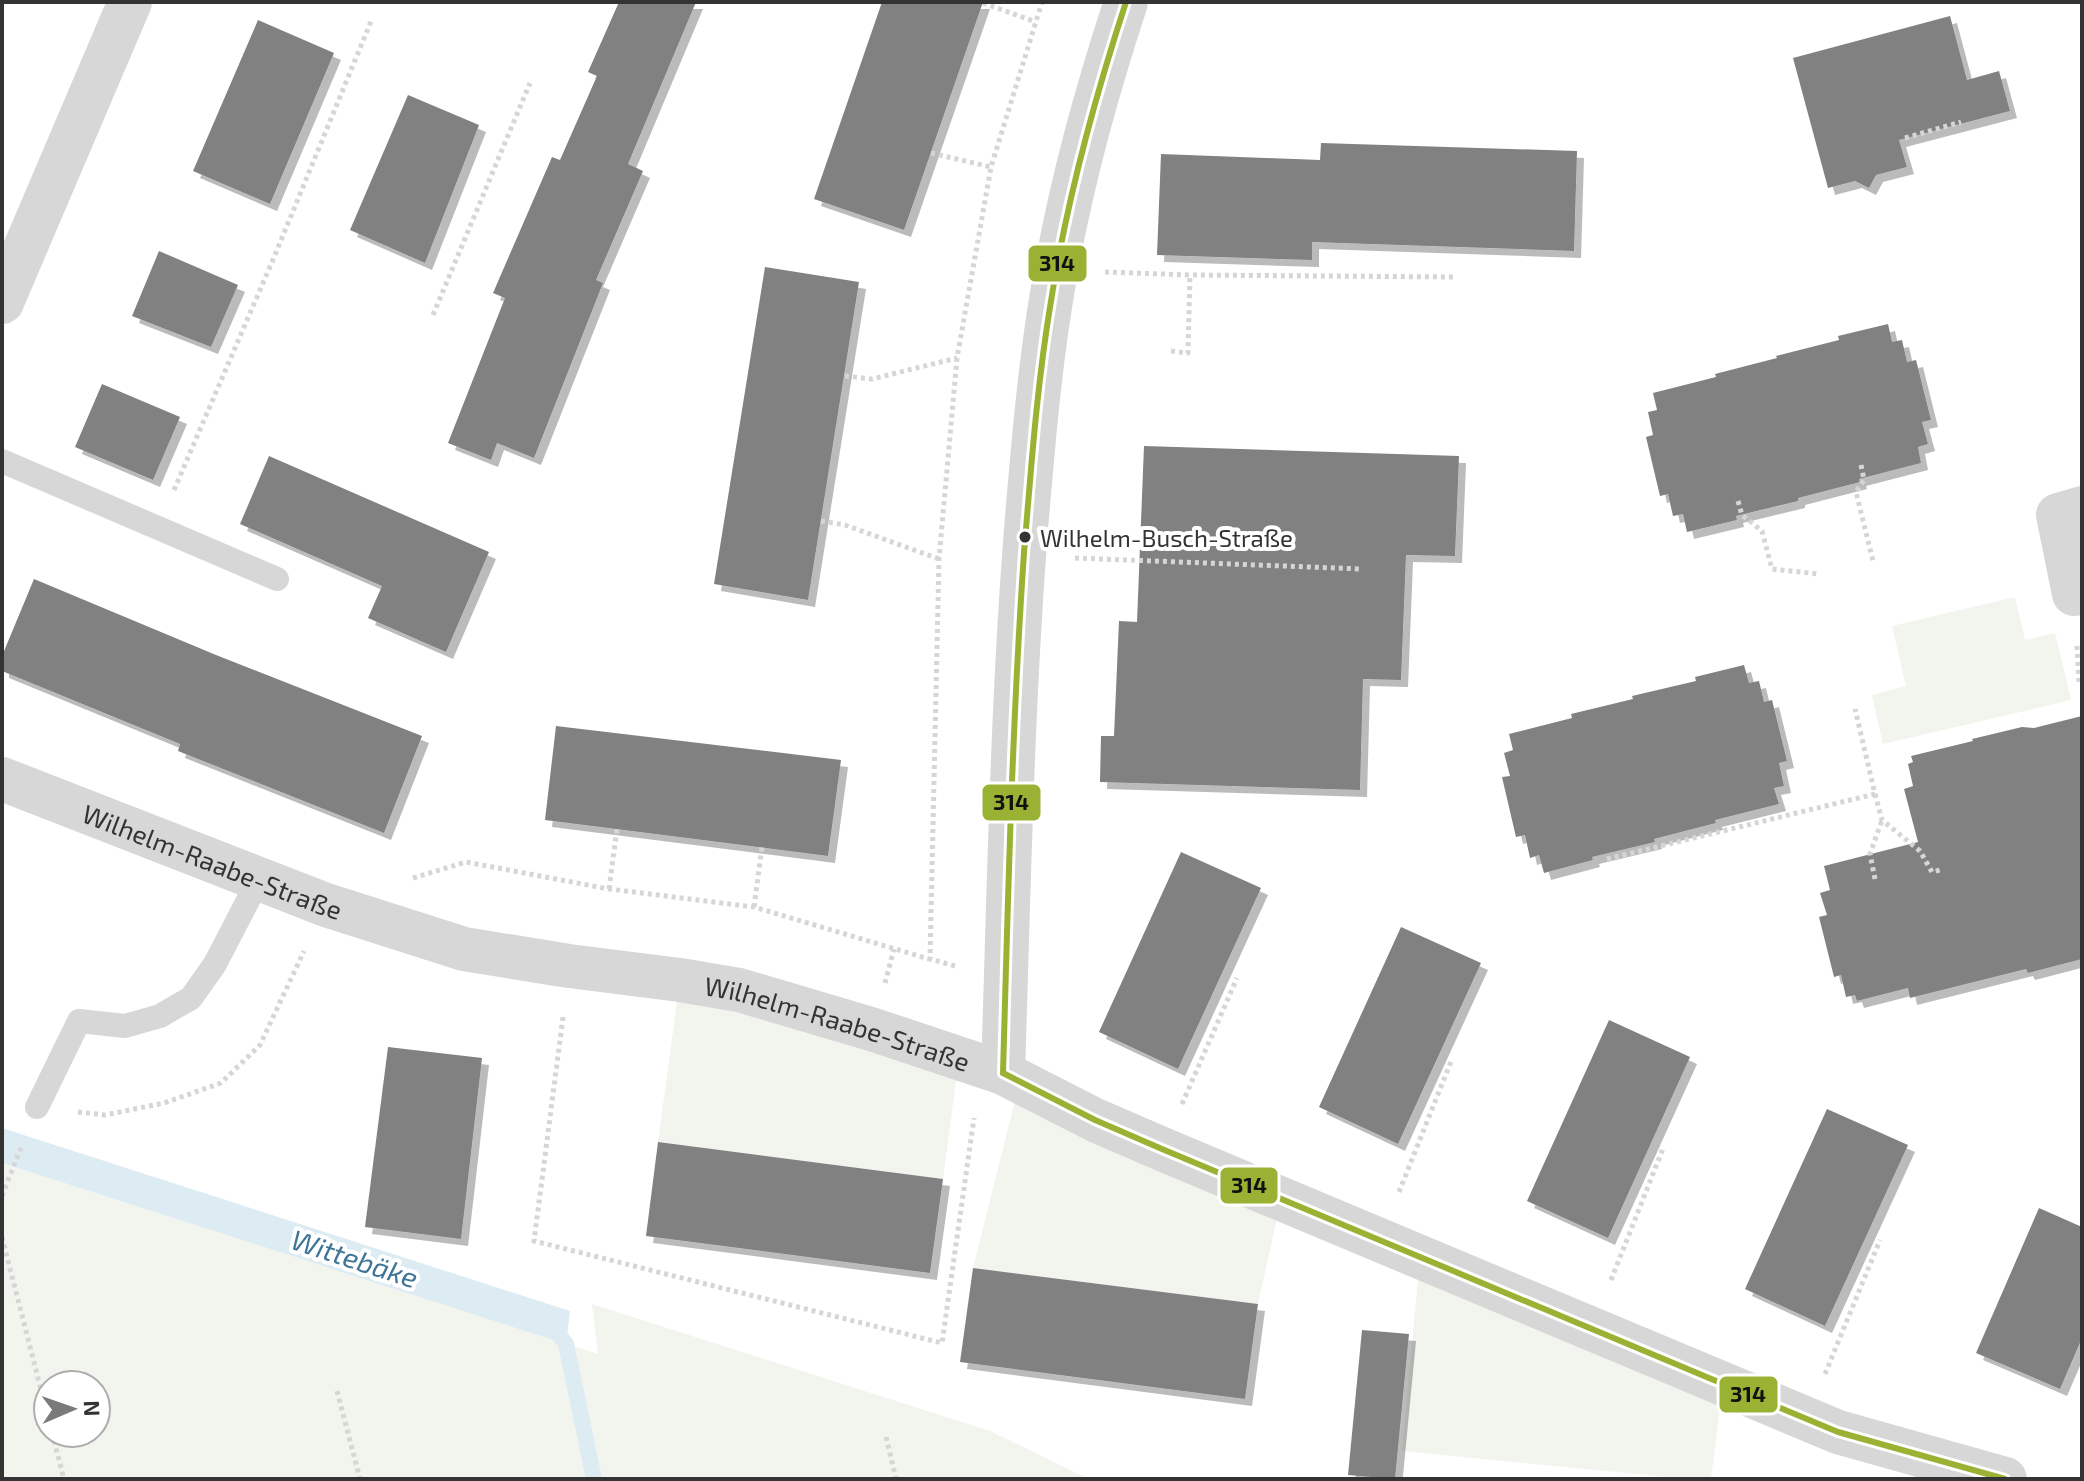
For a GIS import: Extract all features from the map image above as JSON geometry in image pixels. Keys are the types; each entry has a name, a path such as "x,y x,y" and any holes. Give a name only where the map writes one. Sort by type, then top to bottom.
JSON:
{"street":[{"path":"2,302 130,2"},
{"path":"992,1069 1024,556 1044,349 1056,270 1076,174 1126,2"},
{"path":"2082,508 2058,515 2074,594 2082,593"},
{"name":"Wilhelm-Raabe-Straße","path":"2,779 326,905 464,949 739,990 992,1069 1162,1149 1838,1432 2005,1479"}],"lane":[{"path":"2,461 277,579"},
{"path":"37,1107 79,1021 125,1026 160,1016 191,998 215,964 259,879"}],"path":[{"path":"930,959 939,559 957,358 991,167 1042,2"},
{"path":"983,3 1036,22"},
{"path":"158,527 372,19"},
{"path":"433,315 530,83"},
{"path":"1905,138 1961,122"},
{"path":"931,153 991,167"},
{"path":"1056,270 1190,275 1456,277"},
{"path":"1171,351 1188,353 1190,275"},
{"path":"845,376 872,379 957,358"},
{"path":"1861,465 1864,480 1856,492 1873,561"},
{"path":"1738,501 1742,515 1762,531 1772,569 1819,574"},
{"path":"821,521 845,525 939,559"},
{"path":"1024,556 1362,569"},
{"path":"1855,709 1882,820 1870,854 1875,879"},
{"path":"1607,859 1875,794"},
{"path":"1882,820 1920,851 1932,872 1940,870"},
{"path":"609,889 617,829"},
{"path":"754,907 762,847"},
{"path":"410,879 466,862 609,889 754,907 959,968"},
{"path":"37,1107 105,1115 164,1103 221,1083 260,1045 326,905"},
{"path":"569,966 534,1241 942,1343 992,1069"},
{"path":"1162,1149 1237,978"},
{"path":"1380,1241 1452,1059"},
{"path":"2,1196 22,1144"},
{"path":"1591,1330 1664,1146"},
{"path":"2,1237 36,1369"},
{"path":"1807,1419 1880,1240"},
{"path":"337,1391 360,1479"},
{"path":"886,1437 896,1479"},
{"path":"56,1449 64,1479"}],"shaded area":[{"path":"2015,597 2025,640 2055,633 2071,700 1883,744 1872,695 1906,686 1892,626"},
{"path":"680,980 959,1058 943,1179 658,1142"},
{"path":"1020,1081 1281,1200 1258,1304 973,1268"},
{"path":"2,1163 598,1354 592,1304 990,1431 1089,1479 2,1479"},
{"path":"1420,1258 1723,1384 1711,1479 1402,1451"}],"water":[{"name":"Wittebäke","path":"2,1128 570,1311 566,1344 2,1163"}],"building":[{"path":"619,2 696,2 628,164 643,171 596,280 603,283 534,458 497,443 491,460 448,443 505,298 493,293 552,157 560,160 597,76 588,72"},
{"path":"882,2 983,2 904,230 814,199"},
{"path":"1950,16 1967,80 1999,71 2010,111 1899,140 1907,167 1876,175 1869,188 1855,181 1828,188 1793,58"},
{"path":"258,20 334,53 270,204 193,171"},
{"path":"408,95 479,125 425,263 350,230"},
{"path":"1321,143 1577,151 1574,251 1312,242 1312,260 1157,255 1161,154 1320,160"},
{"path":"159,251 238,285 211,347 132,316"},
{"path":"765,267 859,282 808,600 714,584"},
{"path":"1888,324 1892,342 1902,340 1907,362 1916,360 1931,420 1922,422 1928,444 1918,447 1921,463 1859,479 1860,482 1798,498 1798,501 1736,516 1737,520 1687,532 1683,514 1673,516 1668,494 1660,496 1646,437 1653,435 1648,412 1657,410 1653,393 1839,340 1838,336"},
{"path":"102,384 180,417 153,480 75,447"},
{"path":"1144,446 1459,456 1455,556 1406,555 1401,680 1363,679 1360,790 1100,782 1101,736 1114,736 1119,621 1137,622"},
{"path":"269,456 489,552 446,652 368,618 382,586 240,524"},
{"path":"34,579 422,736 384,833 178,751 180,744 2,671 2,656"},
{"path":"1744,665 1749,683 1759,681 1764,702 1772,700 1787,761 1779,763 1784,786 1774,788 1779,804 1715,820 1716,823 1654,839 1655,842 1592,857 1593,860 1544,873 1539,855 1530,858 1525,835 1516,837 1502,777 1510,776 1504,753 1513,750 1509,734"},
{"path":"2082,716 2082,959 2028,973 2026,969 1910,998 1908,988 1857,1001 1855,995 1846,997 1841,975 1834,977 1819,917 1827,915 1820,893 1830,890 1824,866 1918,842 1904,789 1913,786 1908,764 1913,762 1911,756 2022,727 2034,728"},
{"path":"556,726 841,760 828,856 545,820"},
{"path":"1181,852 1261,888 1178,1069 1099,1032"},
{"path":"1401,927 1481,963 1398,1144 1319,1107"},
{"path":"1609,1020 1690,1057 1608,1238 1527,1201"},
{"path":"388,1047 482,1058 461,1239 365,1227"},
{"path":"1827,1109 1908,1145 1825,1326 1745,1289"},
{"path":"658,1142 943,1179 930,1273 646,1236"},
{"path":"2039,1208 2082,1227 2082,1338 2060,1389 1976,1353"},
{"path":"973,1268 1258,1304 1245,1399 960,1362"},
{"path":"1362,1330 1409,1334 1395,1479 1348,1475"}],"waterway":[{"name":"Wittebäke","path":"554,1328 566,1344 594,1479"}],"transit line":[{"name":"314","path":"1003,1073 1016,683 1038,395 1051,301 1073,187 1126,2"},
{"name":"314","path":"1003,1073 1095,1120 1162,1149 1838,1432 2005,1479"}],"place":[{"name":"Wilhelm-Busch-Straße","path":"1025,537"}]}
